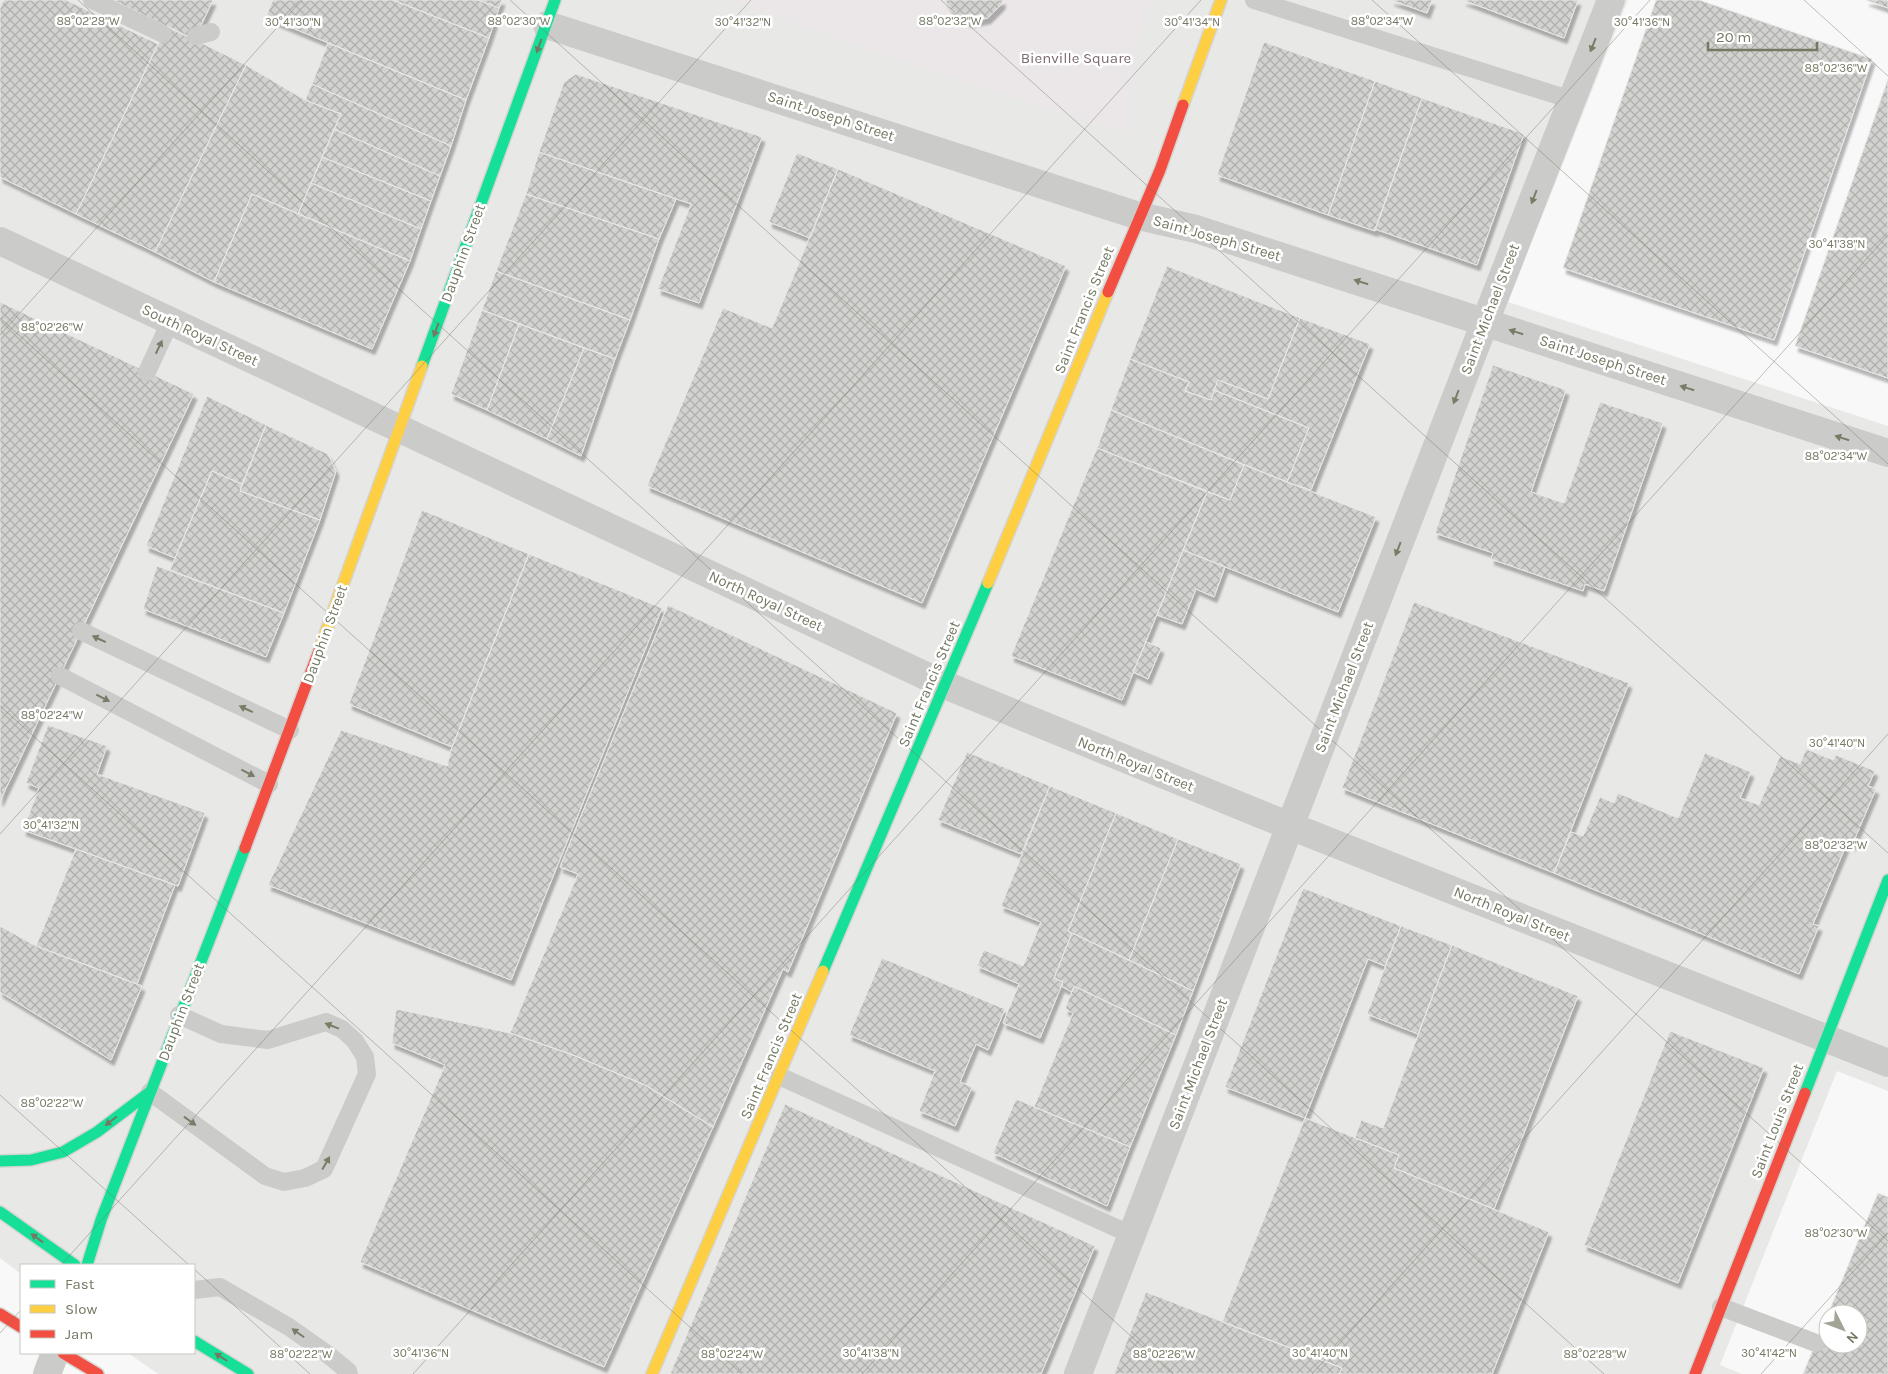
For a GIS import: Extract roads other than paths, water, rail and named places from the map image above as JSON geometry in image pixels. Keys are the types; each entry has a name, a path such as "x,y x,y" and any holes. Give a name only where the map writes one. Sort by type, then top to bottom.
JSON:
{"main road":[{"name":"Saint Francis Street","path":"652,1374 945,686 1139,216 1160,170 1221,0"},
{"name":"Dauphin Street","path":"87,1264 101,1220 290,730 551,12"},
{"name":"Saint Louis Street","path":"1695,1374 1888,880"},
{"path":"0,1160 31,1160 63,1152 97,1132 150,1092"},
{"path":"0,1212 73,1264"},
{"path":"0,1314 20,1326"},
{"path":"195,1342 248,1374"},
{"path":"66,1354 98,1374"}],"street":[{"name":"Saint Michael Street","path":"1078,1374 1611,0"},
{"name":"Saint Joseph Street","path":"551,12 1139,216 1196,229 1888,453"},
{"name":"South Royal Street","path":"0,241 400,428"},
{"name":"North Royal Street","path":"400,428 945,686 1290,826 1888,1063"},
{"path":"47,1374 55,1354"}],"lane":[{"path":"92,0 163,34"},
{"path":"1254,0 1572,100"},
{"path":"147,372 170,322"},
{"path":"81,630 290,730"},
{"path":"60,676 269,784"},
{"path":"150,1092 265,1176 284,1182 305,1178 324,1169 367,1074 365,1057 355,1042 342,1029 326,1022 268,1040 221,1034 179,1015"},
{"path":"779,1076 1132,1235"},
{"path":"195,1290 220,1287 289,1327 326,1353 348,1371 349,1374"},
{"path":"1721,1307 1816,1343"}],"park label":[{"name":"Bienville Square","path":"1076,58"}]}
